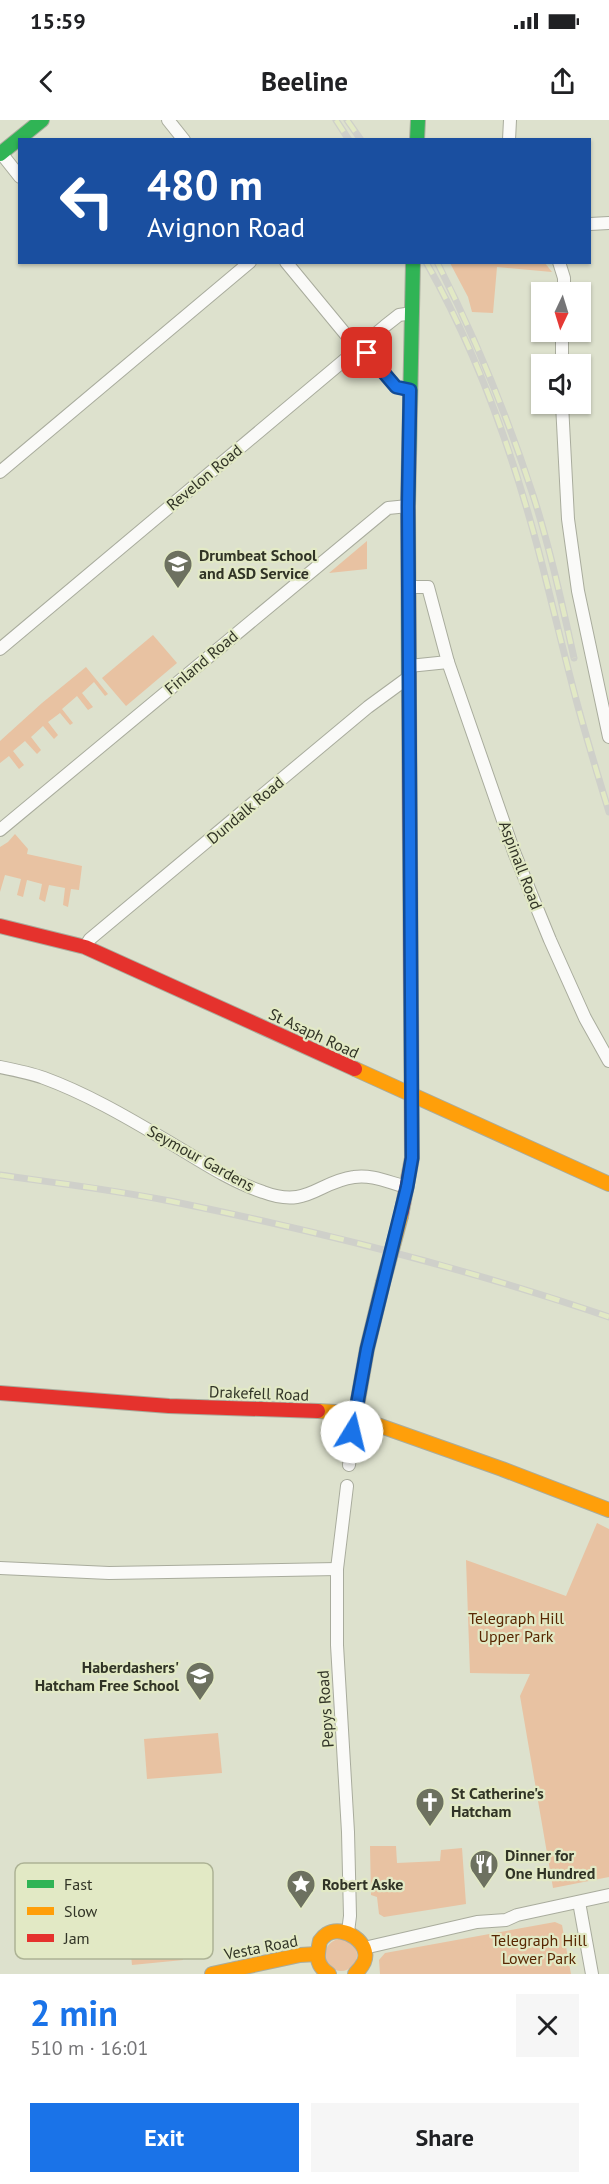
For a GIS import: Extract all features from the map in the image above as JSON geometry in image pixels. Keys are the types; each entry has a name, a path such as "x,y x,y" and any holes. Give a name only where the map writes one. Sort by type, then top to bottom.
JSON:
{"street":[{"path":"20,138 42,120"},
{"path":"168,120 182,138"},
{"path":"417,138 418,120"},
{"path":"509,138 510,120"},
{"path":"18,139 0,154 18,175"},
{"path":"591,224 609,223"},
{"path":"0,472 248,264"},
{"path":"288,264 352,342 367,353 396,387 410,390"},
{"path":"349,1465 367,1349 412,1158 412,849 408,506 413,264"},
{"path":"560,264 564,282"},
{"name":"Revelon Road","path":"0,649 359,347 399,315 412,313"},
{"path":"562,414 566,496 578,591 609,737"},
{"name":"Finland Road","path":"0,830 388,508 408,506"},
{"name":"Aspinall Road","path":"410,587 428,587 448,662 519,863 585,1018 609,1061"},
{"path":"409,672 448,662"},
{"name":"Dundalk Road","path":"85,947 90,939 409,672"},
{"name":"St Asaph Road","path":"0,926 85,947 609,1184"},
{"name":"Seymour Gardens","path":"0,1067 43,1078 70,1089 262,1192 286,1198 309,1195 339,1181 355,1177 372,1177 407,1187"},
{"name":"Drakefell Road","path":"0,1392 169,1406 335,1412 502,1469 609,1510"},
{"name":"Pepys Road","path":"347,1486 337,1569 337,1645 348,1832 350,1916 348,1932"},
{"path":"0,1568 109,1573 337,1569"},
{"path":"364,1948 477,1922 506,1920 517,1915 609,1895"},
{"path":"579,1902 592,1974"},
{"path":"325,1973 317,1961 321,1939 328,1933 348,1932 356,1936 364,1948 365,1957 355,1974"},
{"name":"Vesta Road","path":"212,1974 300,1955 317,1954"},
{"path":"270,1962 288,1971"}],"green space":[{"path":"451,264 546,264 552,272 497,267 493,313 472,312 468,297"},
{"path":"367,541 367,569 329,573"},
{"path":"153,635 177,663 126,706 102,678"},
{"path":"86,667 108,694 105,696 94,682 82,693 93,707 88,710 77,696 62,709 73,723 70,725 60,713 48,722 58,735 54,739 43,726 31,737 41,750 37,754 25,741 13,751 24,765 19,769 9,756 0,763 0,741"},
{"path":"15,834 28,849 27,854 82,866 79,890 71,889 68,907 63,905 65,888 49,885 45,902 39,899 42,884 27,880 23,897 17,895 21,879 5,875 0,892 0,847"},
{"name":"Telegraph Hill Upper Park","path":"597,1523 609,1529 609,1877 553,1888 520,1696 530,1674 470,1673 466,1560 566,1596"},
{"path":"218,1733 222,1773 147,1779 144,1739"},
{"path":"370,1846 396,1846 397,1863 440,1861 441,1850 462,1848 466,1904 384,1917 379,1914 377,1897 371,1895"},
{"name":"Telegraph Hill Lower Park","path":"555,1922 562,1925 571,1974 380,1974 379,1960 385,1953"},
{"path":"341,1939 352,1944 357,1955 352,1966 341,1971 330,1966 325,1955 330,1944"},
{"path":"131,1959 183,1959 183,1960 132,1965"}],"railway":[{"path":"336,120 348,138"},
{"path":"347,120 360,138"},
{"path":"427,264 476,365 516,472 581,717 609,812"},
{"path":"438,264 477,348 523,465 545,535 574,658"},
{"path":"0,1175 149,1197 281,1225 501,1282 609,1317"}],"traffic: fast":[{"path":"20,138 42,120"},
{"path":"417,138 418,120"},
{"path":"0,154 18,139"},
{"path":"409,703 408,506 413,264"}],"traffic: slow":[{"path":"355,1069 609,1184"},
{"path":"383,1283 401,1216"},
{"path":"355,1417 367,1349 383,1283"},
{"path":"318,1411 355,1417 609,1510"},
{"path":"329,1974 319,1963 320,1941 327,1934 341,1931 354,1937 364,1948 364,1962 355,1974"},
{"path":"212,1974 300,1955 317,1954"}],"traffic: jam":[{"path":"401,1216 412,1158 409,703"},
{"path":"0,926 85,947 355,1069"},
{"path":"0,1393 169,1406 318,1411"}],"place":[{"name":"Drumbeat School and ASD Service","path":"178,590"},
{"name":"Haberdashers' Hatcham Free School","path":"200,1702"},
{"name":"St Catherine's Hatcham","path":"430,1828"},
{"name":"Dinner for One Hundred","path":"484,1890"},
{"name":"Robert Aske","path":"301,1910"}],"route":[{"path":"352,1432 367,1349 412,1158 412,849 408,506 410,390 396,387 367,353"}]}
